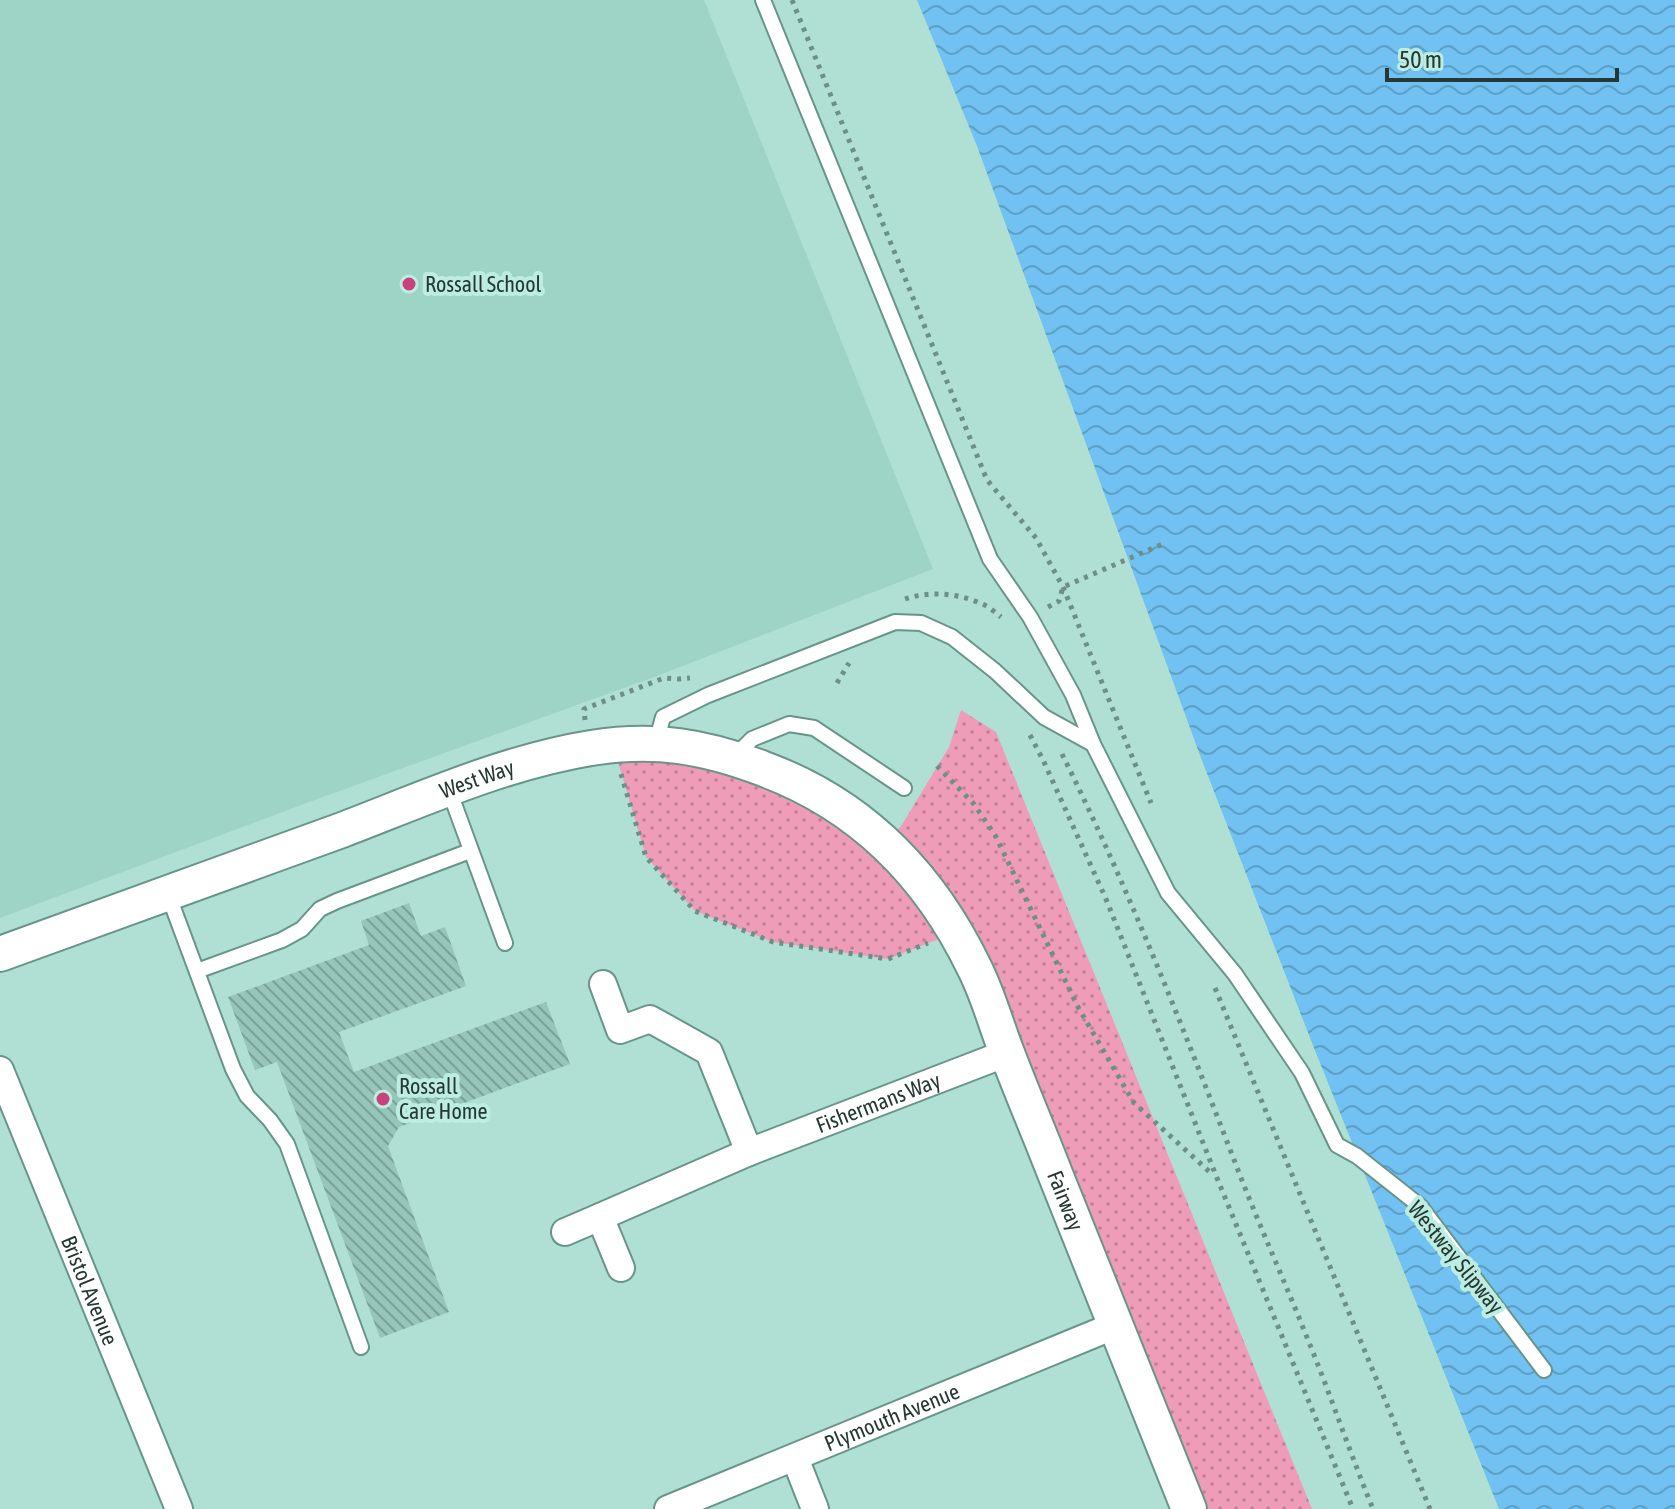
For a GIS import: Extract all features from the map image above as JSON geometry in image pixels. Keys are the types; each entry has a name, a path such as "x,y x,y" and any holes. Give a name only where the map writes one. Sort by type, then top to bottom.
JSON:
{"street":[{"name":"West Way","path":"0,954 529,762 613,745 656,743 693,747 734,757 825,796 862,822 909,866 932,896"},
{"name":"Fairway","path":"932,896 975,968 1189,1509"},
{"path":"603,984 620,1030 650,1019 709,1052 749,1152"},
{"name":"Fishermans Way","path":"565,1232 749,1152 1007,1053"},
{"name":"Bristol Avenue","path":"0,1070 179,1509"},
{"path":"600,1217 621,1268"},
{"name":"Plymouth Avenue","path":"668,1509 1116,1325"},
{"path":"795,1458 815,1509"}],"lane":[{"name":"Westway Slipway","path":"763,0 990,559 1030,617 1073,695 1093,744 1168,893 1235,974 1294,1061 1337,1145 1357,1156 1420,1206 1544,1370"},
{"path":"656,743 663,717 708,695 895,622 921,623 952,637 995,671 1044,717 1093,744"},
{"path":"734,757 752,739 789,724 814,728 904,788"},
{"path":"449,790 505,943"},
{"path":"197,971 282,940 302,929 320,909 337,901 470,851"},
{"path":"168,894 233,1069 247,1096 287,1144 361,1347"}],"path":[{"path":"792,0 987,480 1036,538 1063,587 1155,813"},
{"path":"1044,717 1080,789 1146,939 1373,1509"},
{"path":"1023,723 1106,899 1353,1509"},
{"path":"613,745 646,857 695,911 773,942 888,959 954,933"},
{"path":"937,766 973,803 995,835 1078,1007 1134,1103 1217,1178"},
{"path":"1212,982 1430,1509"}],"shaded area":[{"name":"Rossall School","path":"0,0 704,0 933,569 657,676 0,918"},
{"path":"961,710 996,732 1312,1509 1189,1509 954,933 888,959 773,942 695,911 646,857 613,745 693,747 887,844 949,747"}],"water":[{"path":"917,0 1675,0 1675,1509 1499,1509 1201,758 977,146"}],"building":[{"name":"Rossall Care Home","path":"409,903 421,936 445,927 466,986 339,1032 354,1072 546,1002 570,1064 399,1127 388,1146 449,1312 380,1338 277,1062 255,1070 228,997 369,945 361,921"}],"place":[{"name":"Rossall School","path":"409,284"},
{"name":"Rossall Care Home","path":"383,1099"}]}
